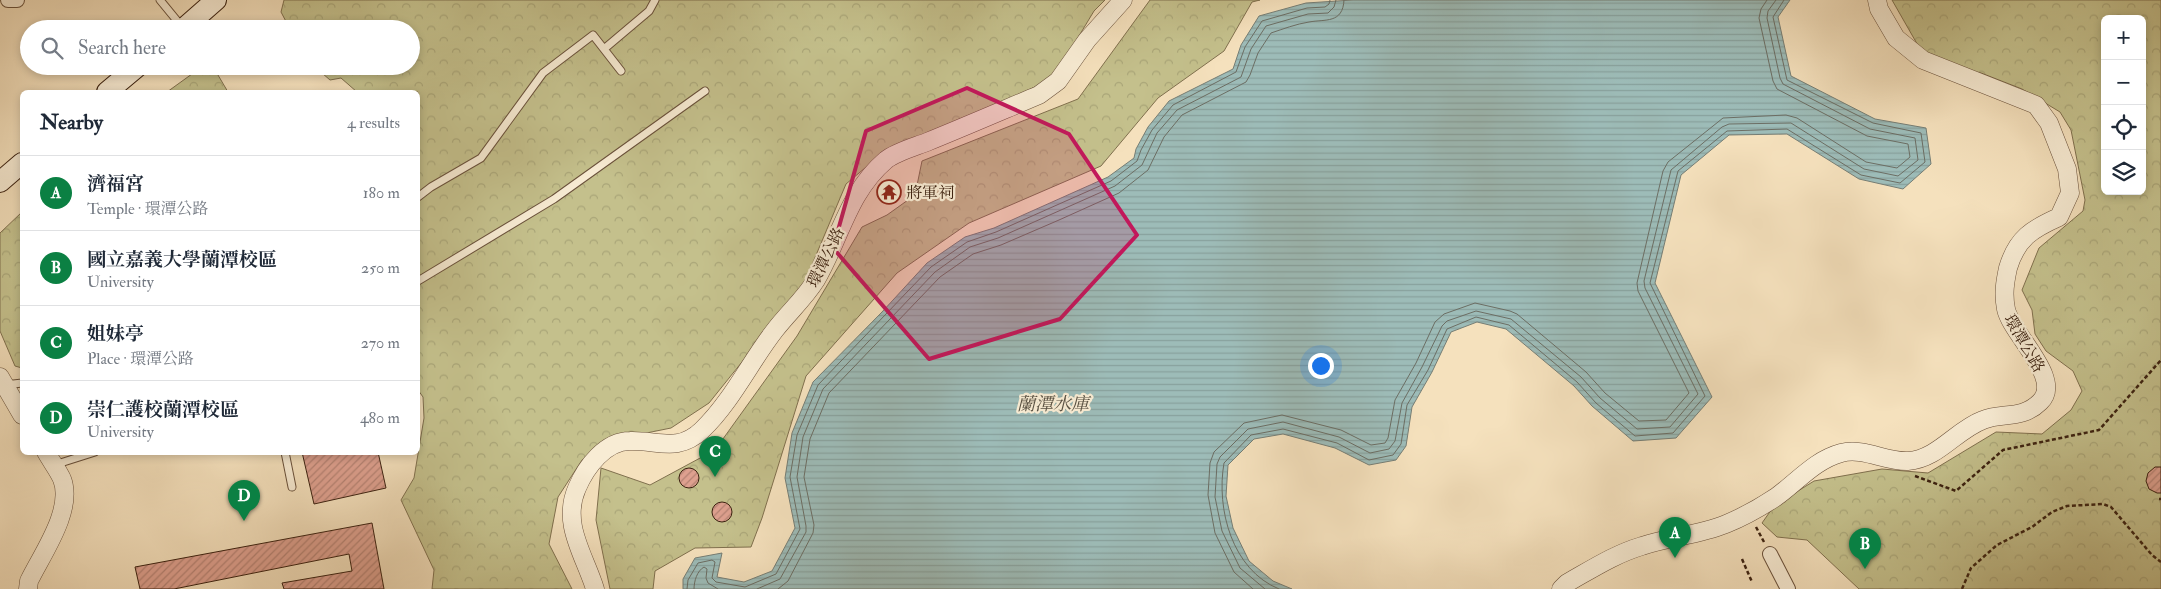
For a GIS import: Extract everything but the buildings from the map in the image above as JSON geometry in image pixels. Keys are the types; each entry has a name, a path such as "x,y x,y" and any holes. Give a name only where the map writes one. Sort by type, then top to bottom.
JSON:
{"main road":[{"path":"193,20 216,0"},
{"path":"109,90 127,75"},
{"path":"0,182 20,165"}],"street":[{"path":"8,0 17,0"},
{"name":"環潭公路","path":"595,589 574,535 570,514 576,489 588,468 614,444 630,440 660,444 682,444 700,432 717,415 776,329 803,299 817,278 851,203 865,180 887,159 1039,95 1058,81 1088,40 1123,0"},
{"name":"環潭公路","path":"1561,589 1567,583 1618,554 1643,545 1725,524 1749,513 1775,498 1823,459 1843,453 1855,452 1907,461 1926,458 1970,426 1985,419 2007,417 2027,411 2041,401 2047,384 2044,372 2021,339 2006,310 2004,285 2011,260 2024,236 2037,226 2059,217 2070,193 2067,170 2049,123 2036,105 1923,60 1896,38 1879,10 1877,0"},
{"path":"2,381 20,412"},
{"path":"28,589 28,581 57,525 66,502 62,480 50,459"},
{"path":"1770,554 1788,589"}],"lane":[{"path":"160,0 176,20"},
{"path":"604,49 649,12 655,0"},
{"path":"420,195 431,186 481,158 543,73 593,35 621,71"},
{"path":"420,280 554,199 705,91"},
{"path":"2,381 20,383"},
{"path":"50,459 76,455"},
{"path":"286,455 292,487"}],"path":[{"path":"1916,478 1956,491 2003,450 2099,430 2161,360"},
{"path":"1962,589 1971,568 1996,545 2067,506 2103,504 2111,507 2152,555 2161,562"},
{"path":"1749,513 1770,554"},
{"path":"1742,560 1752,582"}],"highlighted area":[{"path":"967,88 1069,134 1137,235 1060,319 929,359 833,248 866,131"}],"green space":[{"path":"284,0 1105,0 1094,11 1053,79 878,157 846,184 803,286 709,403 671,428 607,441 582,460 558,497 549,544 572,589 432,589 434,570 401,500 414,478 418,455 420,455 424,418 423,397 420,393 420,90 355,90 341,78 330,80 324,75 420,75 420,20 285,20 281,12"},
{"path":"1150,0 1260,0 1252,2 1224,51 1158,98 1101,166 969,223 897,273 806,376 762,518 751,547 695,548 655,571 653,589 610,589 596,520 601,468 650,485 715,450 797,336 862,227 887,215 915,195 922,161 1078,99"},
{"path":"1892,0 2161,0 2161,589 1859,589 1807,540 1777,537 1762,523 1774,506 1814,481 1882,469 1928,473 1996,432 2042,434 2071,410 2082,391 2073,371 2046,351 2035,334 2032,310 2022,290 2039,248 2083,211 2085,200 2071,130 2060,112 2022,89 1981,73 1946,68 1920,49"},
{"path":"191,75 218,75 227,90 170,90"},
{"path":"20,214 20,367 15,366 0,331 0,233"}],"water":[{"name":"蘭潭水庫","path":"1353,0 1790,0 1778,17 1791,76 1875,119 1926,128 1931,164 1903,189 1859,179 1787,134 1729,135 1681,175 1655,283 1712,397 1676,438 1633,441 1592,406 1574,386 1506,329 1477,322 1451,332 1432,372 1412,407 1406,446 1396,460 1369,465 1335,448 1283,434 1254,439 1228,465 1226,496 1233,528 1249,561 1273,581 1292,589 683,589 683,579 695,558 722,553 717,577 744,582 772,571 795,528 785,478 792,433 813,382 927,263 965,237 994,228 1108,177 1134,158 1136,149 1148,127 1169,101 1233,69 1241,45 1259,16 1306,3"}],"place":[{"name":"將軍祠","path":"889,192"},
{"name":"姐妹亭","path":"715,477"},
{"name":"崇仁護校蘭潭校區","path":"244,521"},
{"name":"濟福宮","path":"1675,558"},
{"name":"國立嘉義大學蘭潭校區","path":"1865,569"}]}
